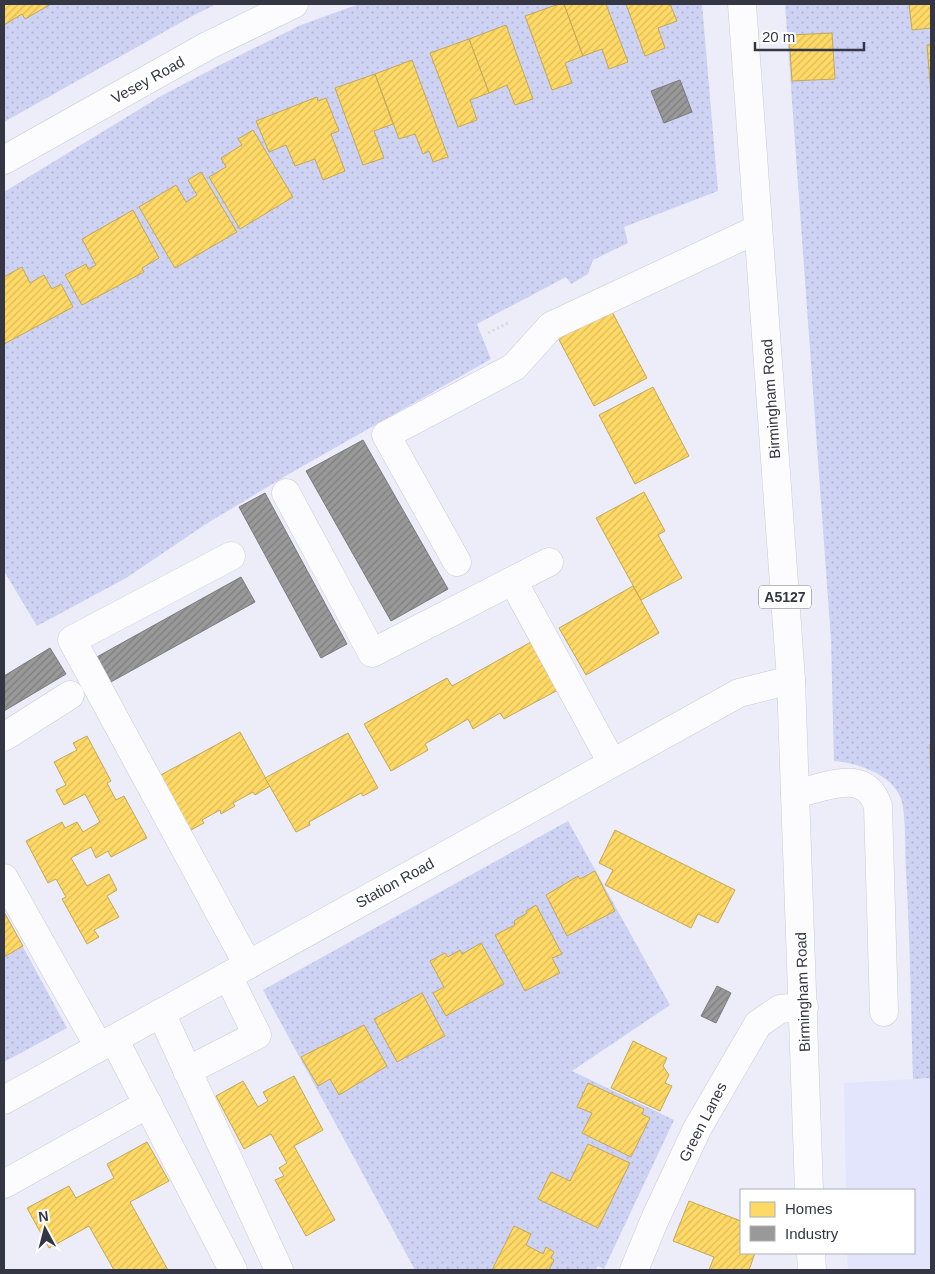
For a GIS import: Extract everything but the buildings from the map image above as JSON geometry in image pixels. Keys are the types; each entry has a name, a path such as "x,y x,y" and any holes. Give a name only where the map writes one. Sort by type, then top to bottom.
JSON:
{"street":[{"name":"Vesey Road","path":"4,160 209,46 294,4"},
{"name":"Birmingham Road","path":"742,4 791,680 809,1189"},
{"path":"457,562 386,435 514,367 551,326 758,229"},
{"path":"286,493 372,653 549,562"},
{"path":"187,1071 257,1035 238,970 72,640 231,556"},
{"path":"513,582 612,763"},
{"name":"Station Road","path":"4,1100 739,693 791,680"},
{"path":"4,737 70,695"},
{"path":"795,794 851,781 864,784 874,792 878,806 884,1012"},
{"path":"4,878 107,1043 148,1104 233,1270"},
{"name":"Green Lanes","path":"634,1270 655,1219 697,1129 758,1024 780,1009 804,1007"},
{"path":"161,1013 279,1270"},
{"path":"4,1184 148,1104"},
{"path":"811,1254 812,1270"}],"shaded area":[{"path":"4,4 217,4 194,15 4,122"},
{"path":"359,4 702,4 718,191 624,227 628,243 593,260 588,274 571,284 566,277 477,324 491,359 289,474 206,524 126,578 37,626 4,571 4,192 161,96 301,25"},
{"path":"785,4 931,4 931,1078 913,1079 905,826 902,802 892,784 884,778 854,764 834,761 831,640"},
{"path":"568,821 670,1005 572,1071 674,1120 604,1269 598,1266 595,1270 415,1270 263,990"},
{"path":"4,912 67,1028 4,1062"},
{"path":"931,1078 931,1270 848,1270 847,1254 915,1254 915,1189 846,1189 844,1083"}]}
